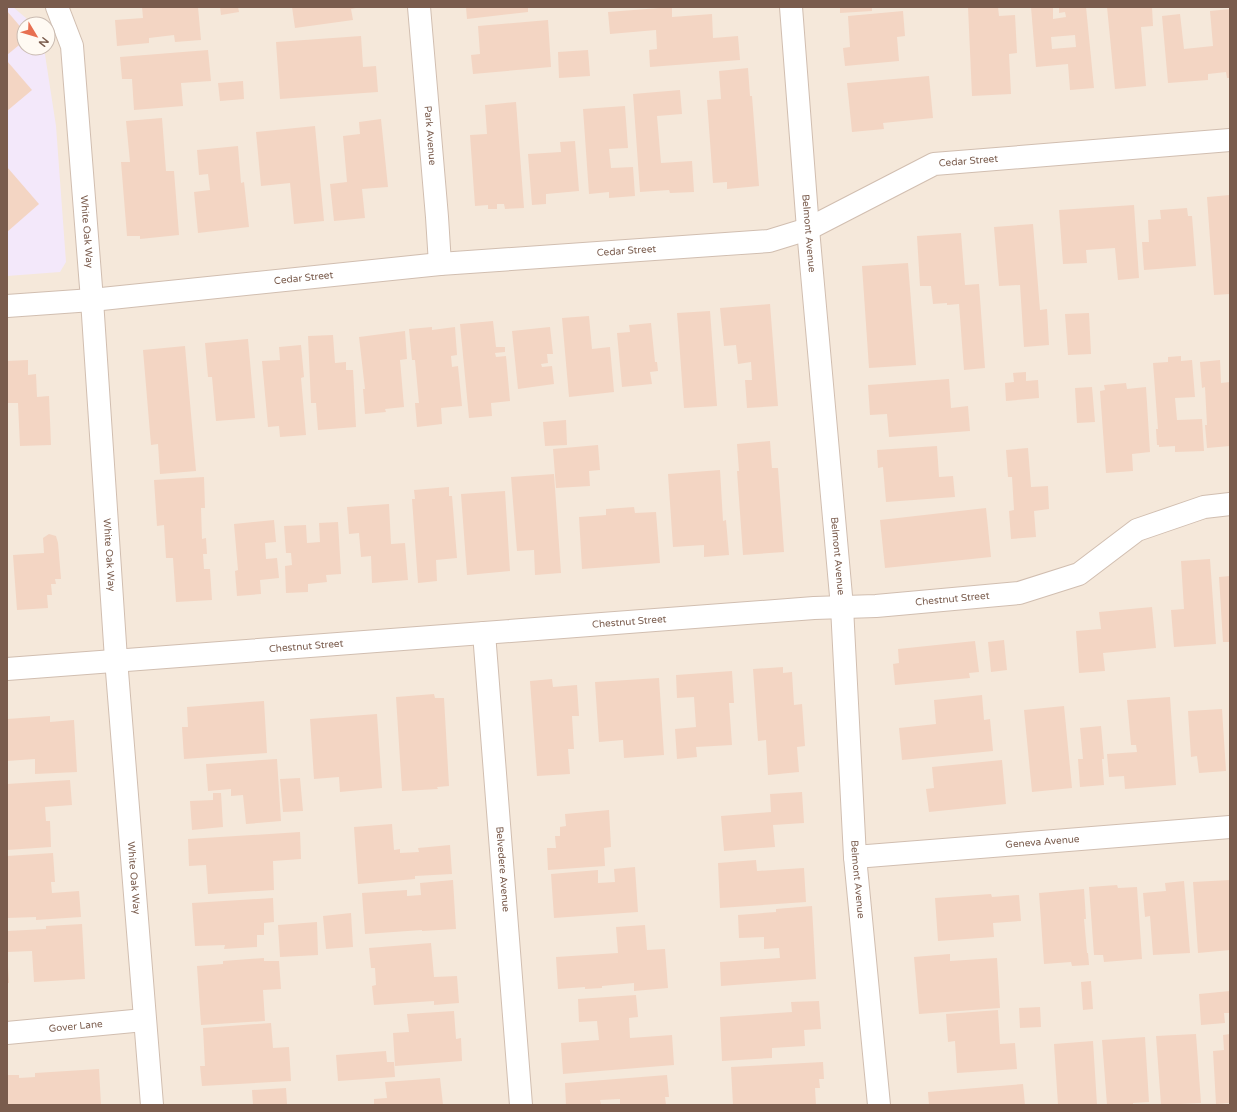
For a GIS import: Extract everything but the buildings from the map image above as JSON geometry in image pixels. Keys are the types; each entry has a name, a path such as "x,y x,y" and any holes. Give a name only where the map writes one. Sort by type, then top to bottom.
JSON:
{"street":[{"name":"White Oak Way","path":"57,7 72,46 92,300 116,660 152,1105"},
{"name":"Park Avenue","path":"419,7 440,264"},
{"name":"Belmont Avenue","path":"791,7 808,229 842,607 855,857 879,1105"},
{"name":"Cedar Street","path":"7,306 92,300 440,264 769,240 808,229 934,164 1230,140"},
{"name":"Chestnut Street","path":"7,669 842,607 876,606 1019,593 1079,574 1137,530 1204,507 1230,504"},
{"name":"Belvedere Avenue","path":"484,633 520,1105"},
{"name":"Geneva Avenue","path":"855,857 1230,827"},
{"name":"Gover Lane","path":"7,1033 144,1020"}],"shaded area":[{"path":"7,7 1230,7 1230,1105 7,1105"},
{"path":"7,7 13,7 24,16 16,16 16,56 45,56 56,126 66,262 60,272 7,276"}]}
